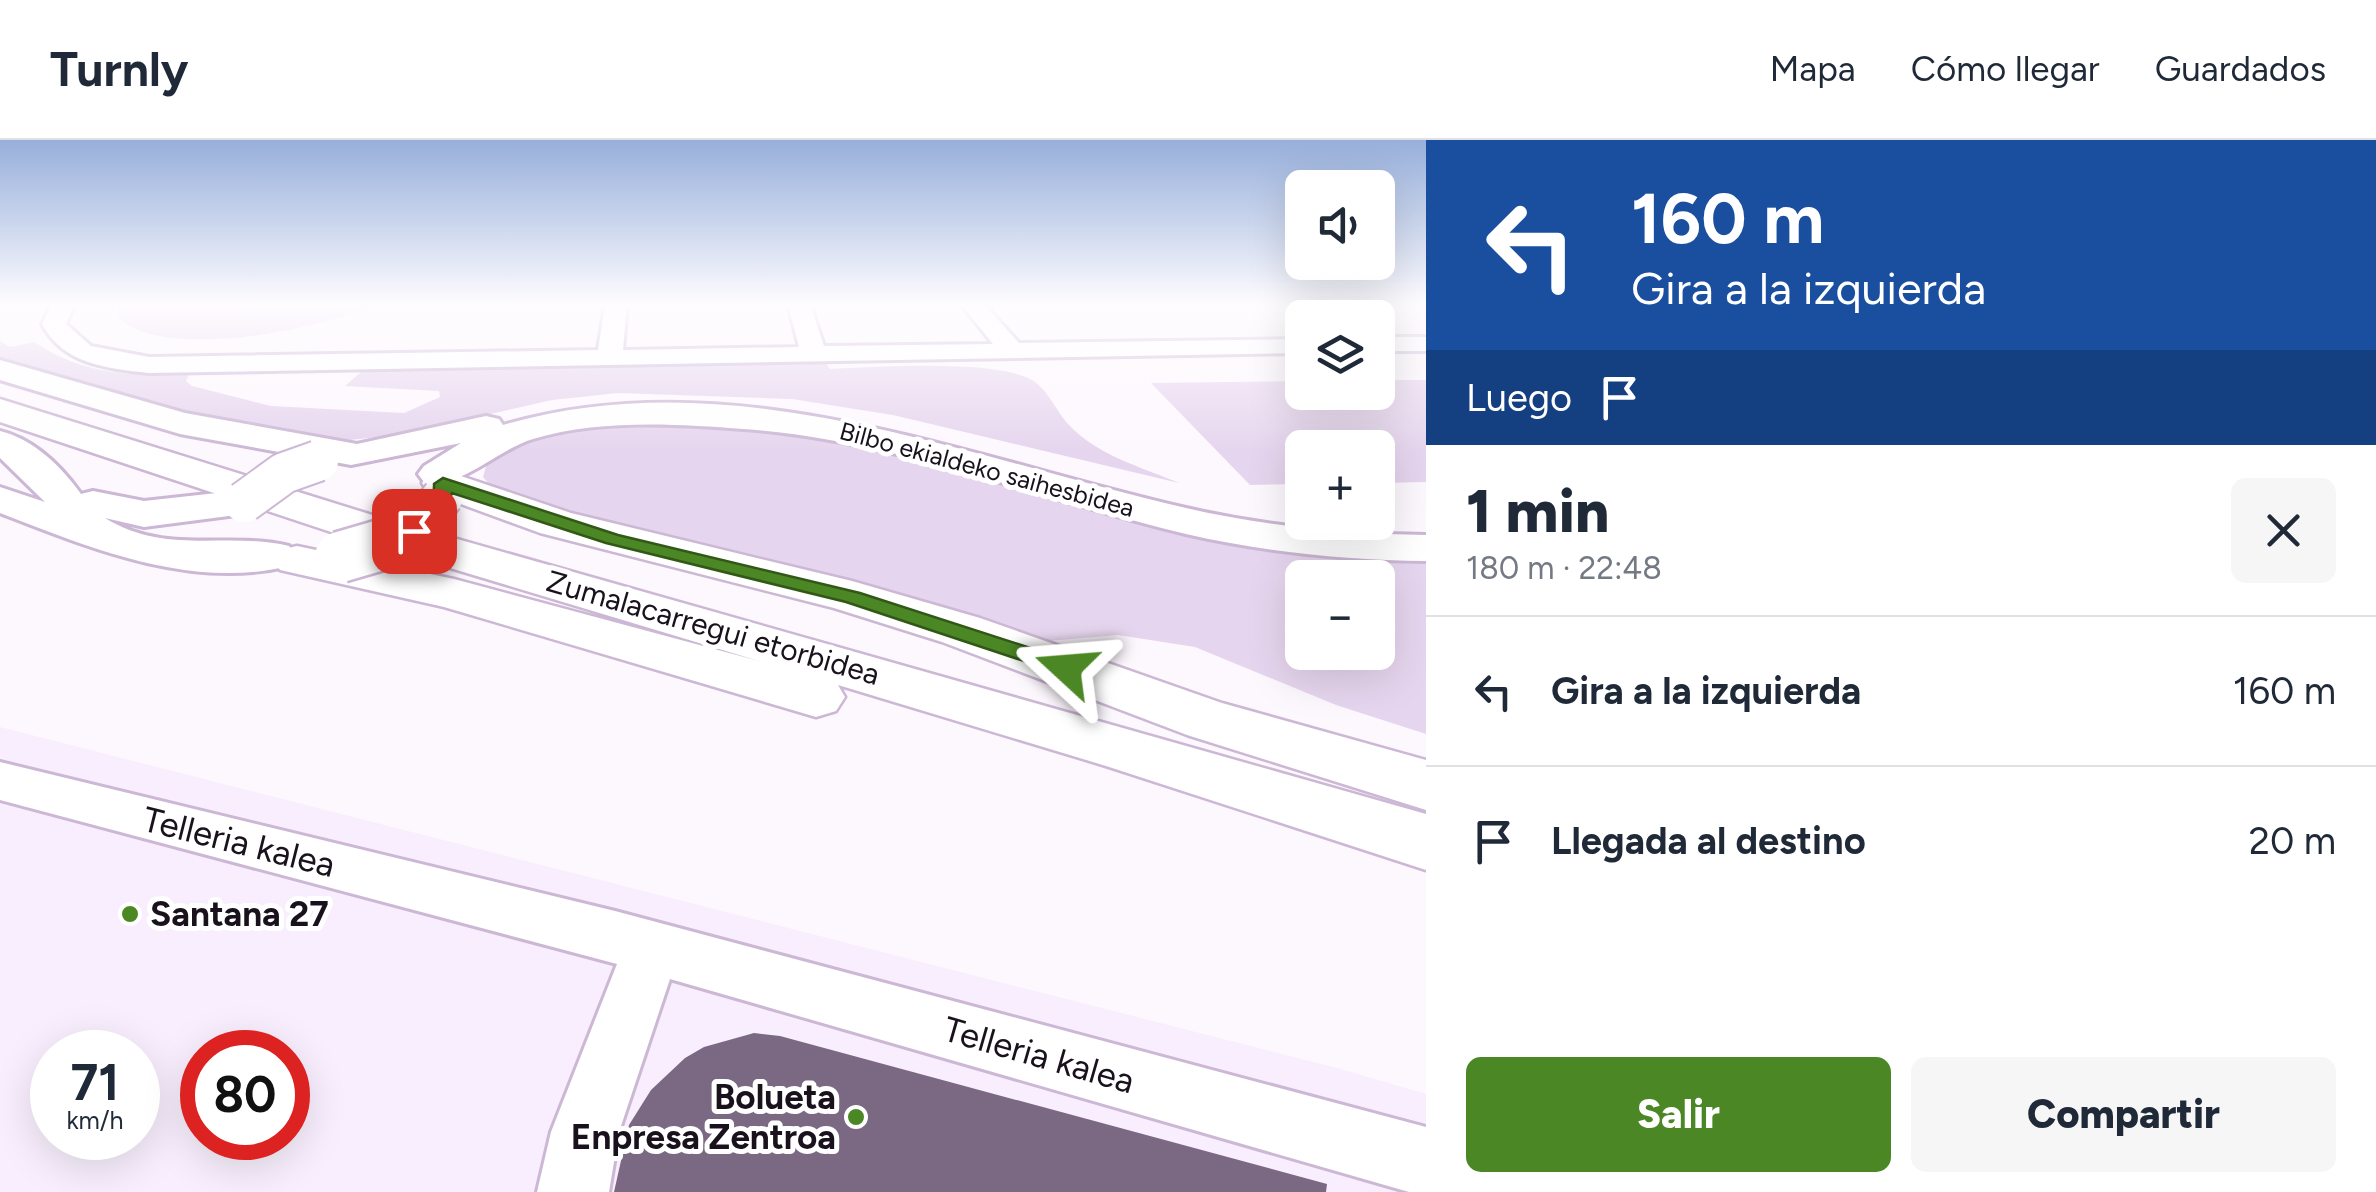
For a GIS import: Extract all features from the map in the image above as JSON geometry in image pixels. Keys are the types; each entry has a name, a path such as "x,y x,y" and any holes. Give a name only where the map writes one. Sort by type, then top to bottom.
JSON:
{"highway":[{"name":"Zumalacarregui etorbidea","path":"0,387 187,451 328,541 1324,776 1426,806"},
{"name":"Zumalacarregui etorbidea","path":"0,410 328,541 1022,718 1426,842"},
{"path":"441,485 556,523 852,597 961,630 1208,720 1426,784"},
{"path":"328,541 454,594 1065,764 1426,873"}],"main road":[{"path":"0,370 180,424 345,456 410,458 441,485"},
{"name":"Bilbo ekialdeko saihesbidea","path":"345,456 560,410 674,402 744,405 852,418 1210,507 1285,516"},
{"name":"Bilbo ekialdeko saihesbidea","path":"122,543 235,558 328,541 375,549 414,531 435,512 441,485 503,437 555,424 642,415 743,417 861,432 1219,528 1313,542 1426,548"},
{"path":"0,442 21,454 54,486 83,523 122,543"},
{"path":"54,486 105,508 144,514 244,502 284,473 345,456"},
{"path":"0,499 51,521 122,543"},
{"path":"244,502 236,520 238,534 254,550 328,541"},
{"path":"1395,520 1426,520"}],"street":[{"path":"84,353 109,360 198,366 908,353"},
{"path":"610,358 611,353"},
{"name":"Telleria kalea","path":"0,781 652,948 1426,1162"},
{"path":"573,1192 584,1132 652,948"}],"shaded area":[{"path":"0,353 53,353 109,371 189,375 186,381 192,386 271,406 404,413 440,397 439,391 345,386 362,371 826,363 830,369 989,369 1030,379 1081,436 1121,460 1179,483 893,415 792,399 618,393 552,400 398,435 350,440 305,436 41,375 0,359"},
{"path":"1395,380 1426,380 1426,482 1395,483 1395,430 1285,430 1285,484 1250,485 1151,383 1285,381 1285,410 1395,410"},
{"path":"615,423 771,426 1285,531 1285,540 1328,540 1426,560 1426,734 1336,705 1195,647 1118,635 1048,641 907,596 697,549 499,495 483,477 488,460 537,435"},
{"path":"0,727 1426,1094 1426,1192 0,1192"}],"building":[{"name":"Bolueta Enpresa Zentroa","path":"754,1033 780,1036 1327,1184 1326,1192 614,1192 629,1125 651,1090 685,1058 704,1047"}],"place":[{"name":"Santana 27","path":"130,914"},
{"name":"Bolueta Enpresa Zentroa","path":"856,1117"}],"route":[{"path":"414,531 435,512 443,496 443,484 488,502 641,547 852,597 961,630 1066,668"}]}
